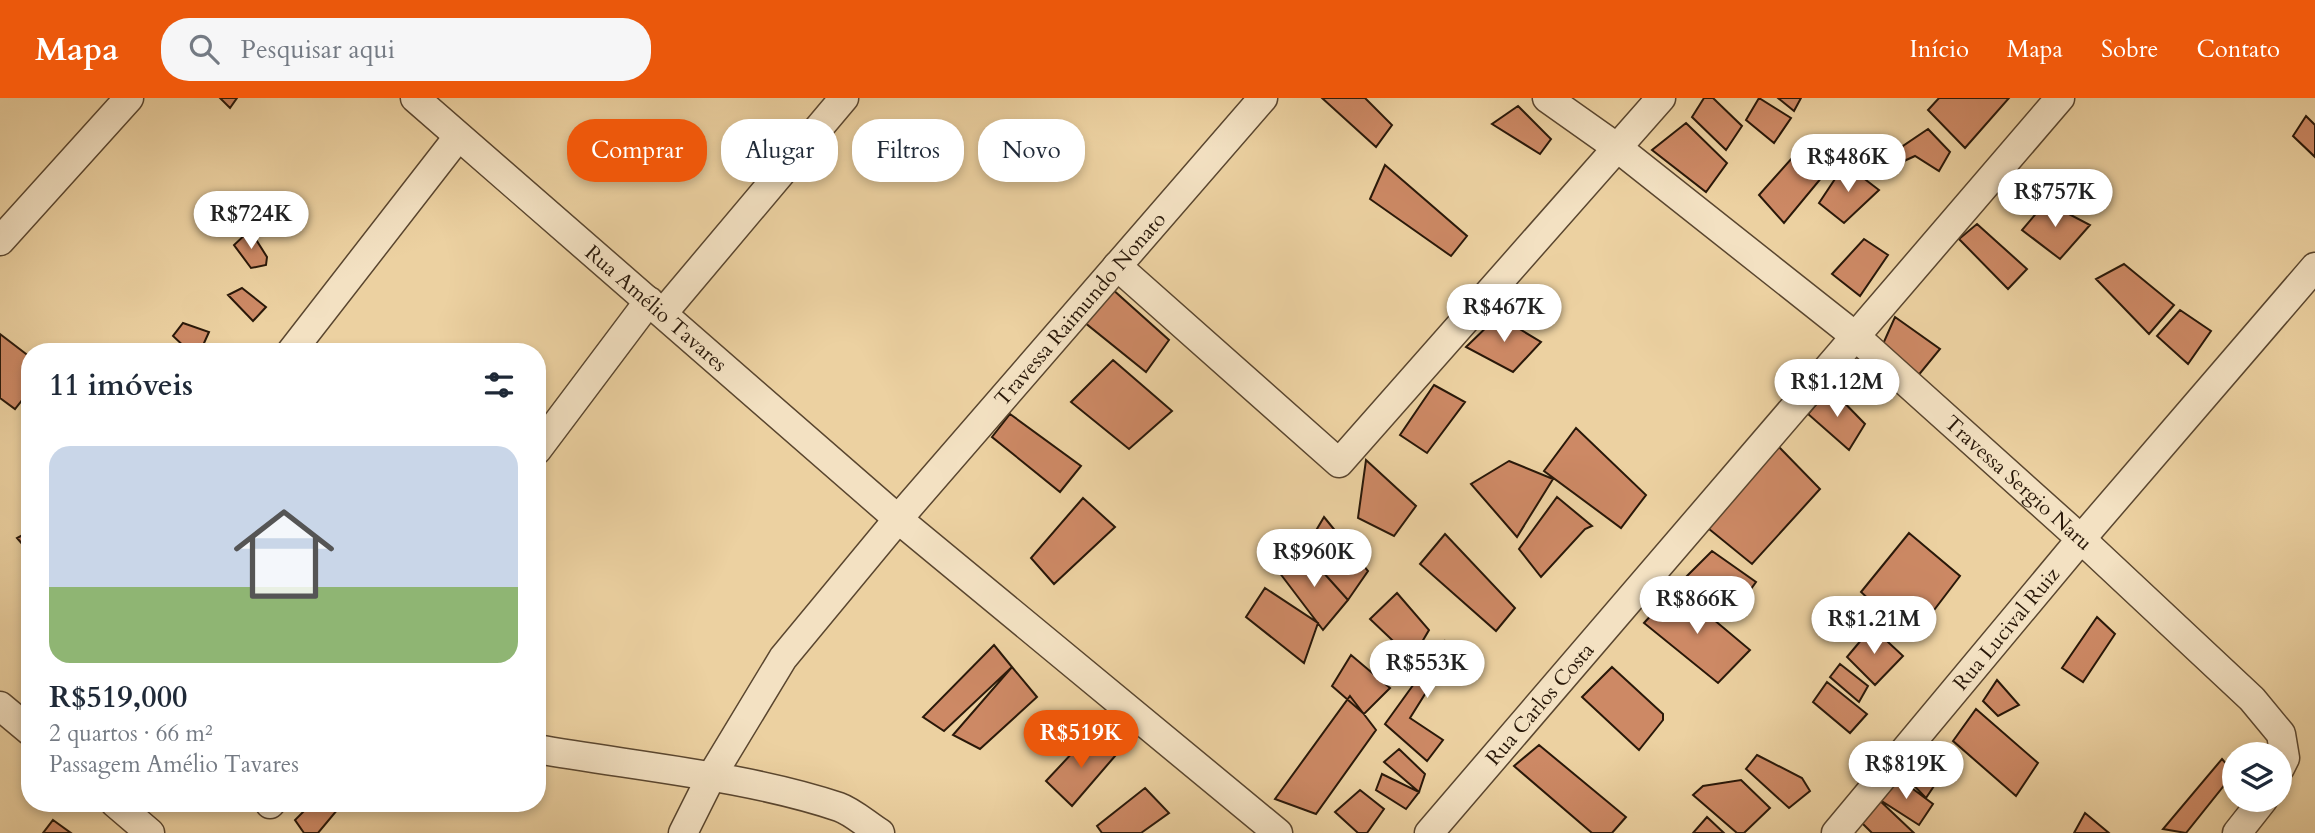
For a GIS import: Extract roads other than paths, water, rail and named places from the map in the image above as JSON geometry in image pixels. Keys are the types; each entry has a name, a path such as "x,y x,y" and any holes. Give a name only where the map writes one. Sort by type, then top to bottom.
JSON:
{"street":[{"path":"0,241 129,98"},
{"path":"546,439 656,307 844,98"},
{"name":"Travessa Raimundo Nonato","path":"683,833 711,777 783,658 898,519 1263,98"},
{"name":"Travessa Sergio Naru","path":"1547,98 1619,149 1855,337 2081,539 2252,699 2281,734 2282,742"},
{"path":"1117,266 1339,463 1619,149 1661,98"},
{"name":"Rua Carlos Costa","path":"1429,833 2060,98"},
{"name":"Rua Amélio Tavares","path":"431,103 458,137 898,519 1278,833"},
{"path":"298,343 458,137"},
{"name":"Rua Lucival Ruiz","path":"1836,833 2081,539 2315,267"},
{"path":"0,706 21,724"},
{"path":"546,750 711,777 841,808 880,833"},
{"path":"126,812 150,833"},
{"path":"2237,833 2254,812"}]}
